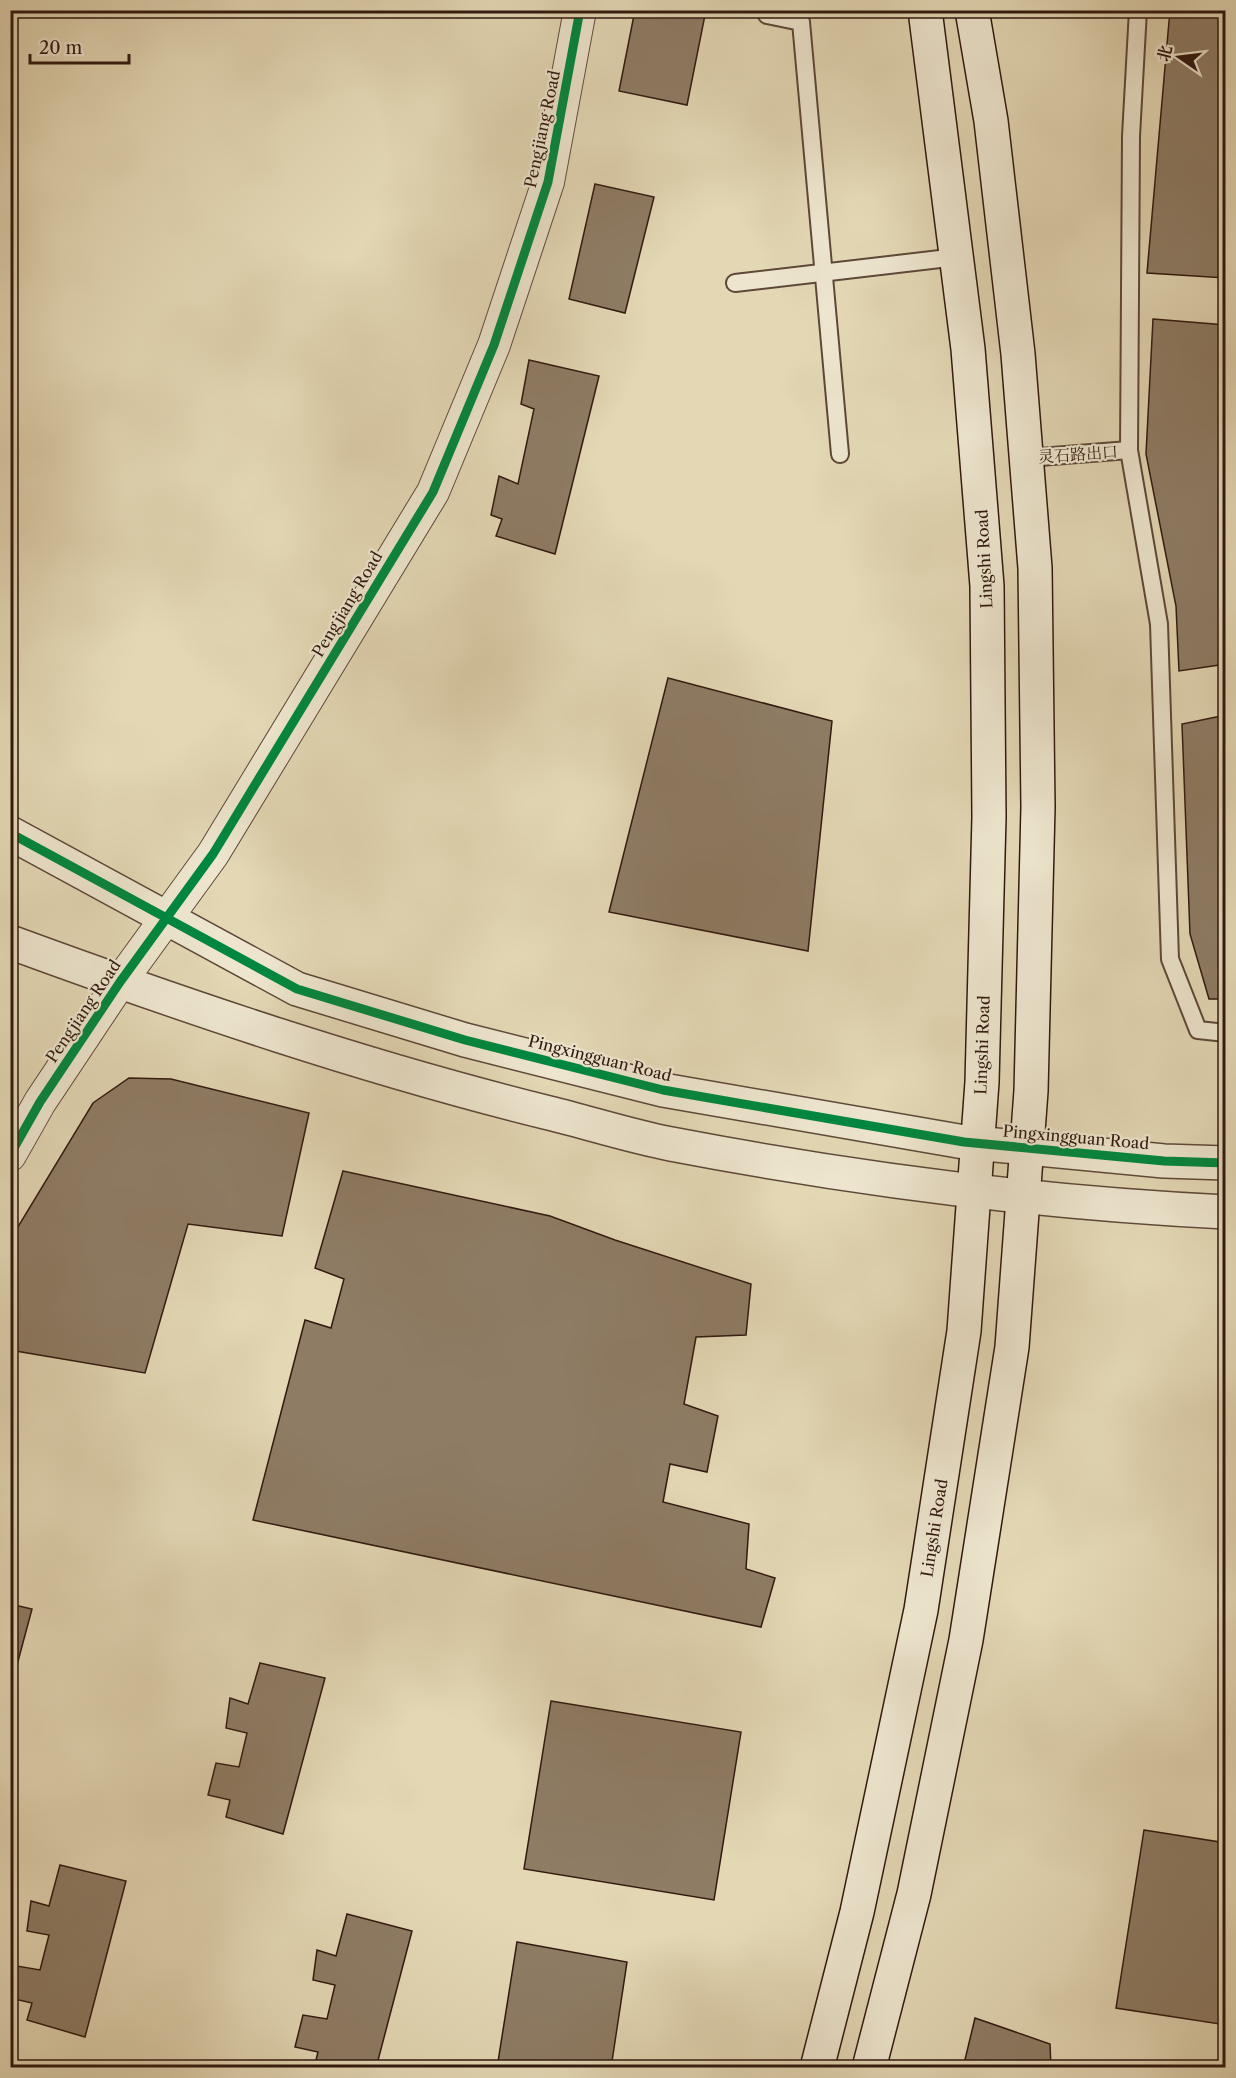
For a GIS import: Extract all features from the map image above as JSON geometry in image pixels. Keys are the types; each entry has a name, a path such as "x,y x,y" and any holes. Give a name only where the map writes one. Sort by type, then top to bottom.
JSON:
{"main road":[{"name":"Lingshi Road","path":"817,2067 857,1912 921,1611 964,1331 982,1070 989,817 987,586 968,349 925,10"},
{"path":"869,2067 914,1894 966,1640 1012,1347 1031,1091 1038,807 1035,568 1018,354 991,121 972,10"},
{"name":"Pingxingguan Road","path":"10,833 297,988 465,1040 663,1090 977,1143 1164,1161 1226,1163"},
{"path":"10,942 120,982 320,1048 466,1092 669,1143 936,1187 1144,1208 1226,1212"}],"street":[{"name":"Pengjiang Road","path":"10,1155 40,1102 120,982 213,854 433,492 494,345 548,183 580,10"}],"lane":[{"path":"1138,10 1131,136 1129,450 1159,624 1170,959 1198,1030 1226,1034"},
{"path":"767,15 801,22 840,454"},
{"path":"735,283 957,257"},
{"name":"灵石路出口","path":"1026,458 1129,450"}],"building":[{"path":"635,10 706,10 687,105 619,91"},
{"path":"1170,10 1226,10 1226,278 1147,273"},
{"path":"595,184 654,197 625,313 569,299"},
{"path":"1153,319 1226,325 1226,664 1179,671 1176,606 1146,454"},
{"path":"529,360 599,376 555,554 496,536 502,519 491,515 499,476 518,484 534,409 521,404"},
{"path":"668,678 832,721 808,951 609,912"},
{"path":"1226,715 1226,999 1209,999 1190,934 1182,724"},
{"path":"129,1078 171,1079 309,1113 282,1236 188,1224 145,1373 10,1350 10,1248 13,1235 93,1103"},
{"path":"343,1171 550,1216 615,1240 751,1284 746,1335 696,1337 684,1404 718,1416 707,1472 670,1464 663,1502 749,1524 746,1569 775,1578 761,1627 253,1520 305,1320 331,1328 344,1279 315,1268"},
{"path":"10,1604 32,1609 10,1691"},
{"path":"260,1663 325,1678 283,1834 226,1817 230,1800 208,1795 216,1763 239,1767 247,1733 226,1728 230,1698 248,1704"},
{"path":"551,1701 741,1732 714,1900 524,1869"},
{"path":"1144,1830 1226,1843 1226,2025 1116,2008"},
{"path":"60,1865 126,1881 85,2037 27,2020 32,2003 10,1998 17,1966 40,1970 49,1935 27,1931 31,1901 49,1906"},
{"path":"347,1914 412,1931 376,2068 314,2068 318,2052 295,2047 303,2015 327,2019 335,1985 313,1980 317,1950 336,1956"},
{"path":"517,1942 627,1962 611,2068 497,2068"},
{"path":"975,2018 1050,2044 1051,2068 963,2068"}],"cycle path":[{"path":"10,1155 40,1102 120,982 213,854 433,492 494,345 548,182 580,10"},
{"path":"10,833 297,989 465,1040 663,1090 964,1142 1164,1161 1226,1163"}]}
